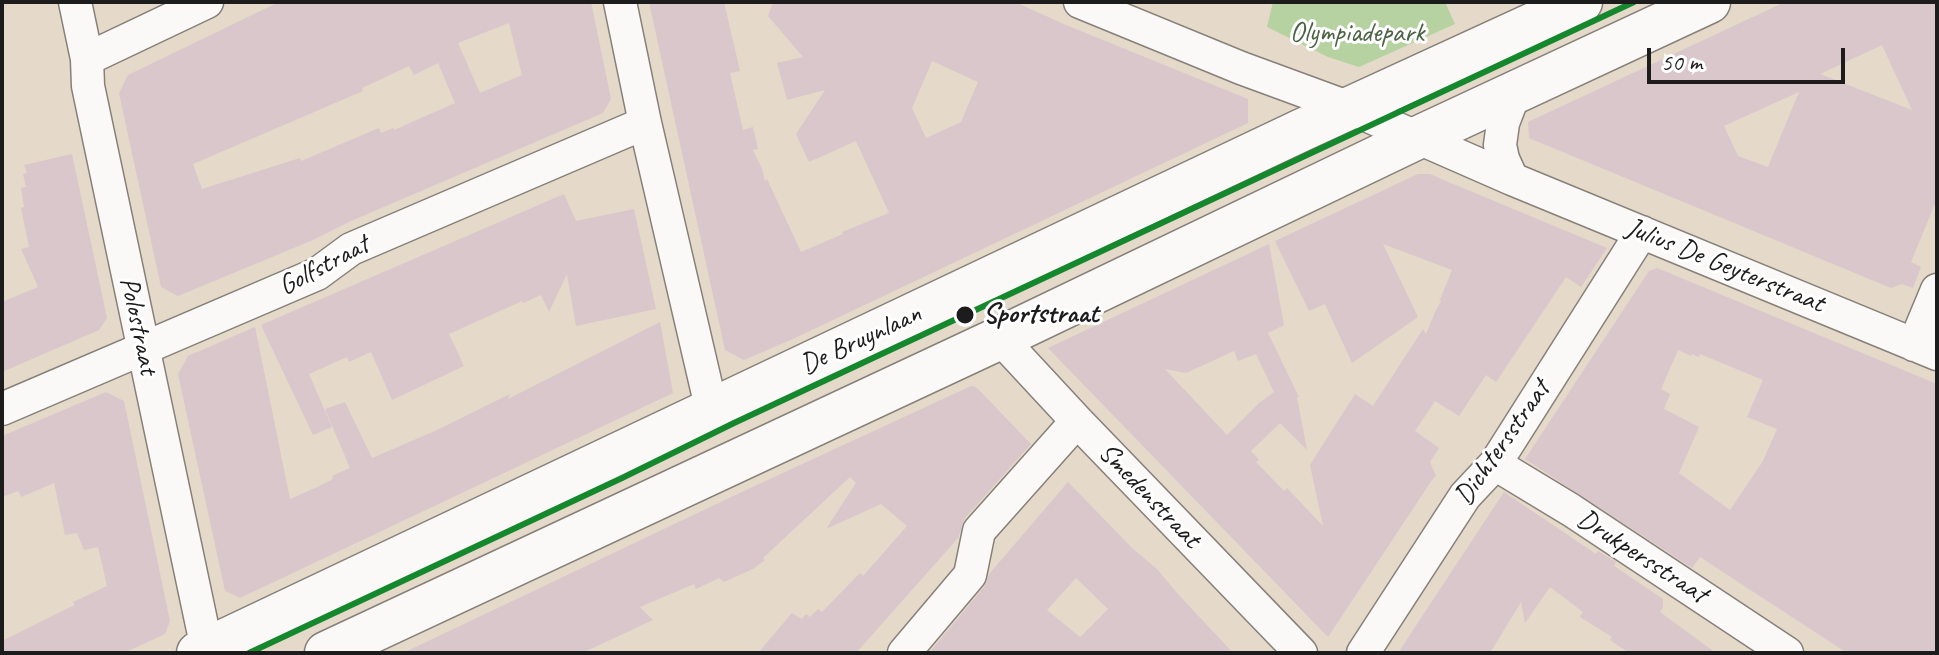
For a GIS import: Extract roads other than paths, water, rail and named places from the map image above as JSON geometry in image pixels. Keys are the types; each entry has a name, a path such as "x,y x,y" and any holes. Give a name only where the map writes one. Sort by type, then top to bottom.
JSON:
{"main road":[{"name":"De Bruynlaan","path":"203,651 1350,108 1581,2"},
{"name":"De Bruynlaan","path":"341,650 1709,2"}],"street":[{"name":"Polostraat","path":"75,2 87,59 88,86 203,651"},
{"path":"87,59 207,2"},
{"path":"620,2 712,411"},
{"name":"Julius De Geyterstraat","path":"1080,2 1241,68 1350,108 1512,179 1926,349"},
{"path":"1512,179 1500,145 1503,123 1514,94"},
{"name":"Golfstraat","path":"2,409 317,274 351,249 645,123"},
{"name":"Dichtersstraat","path":"1363,653 1465,496 1495,464 1642,232"},
{"path":"1926,349 1937,290"},
{"name":"Smedenstraat","path":"1000,338 1301,653"},
{"path":"904,653 970,575 979,531 1077,421"},
{"name":"Drukpersstraat","path":"1495,464 1571,510 1787,653"}],"place":[{"name":"Sportstraat","path":"965,315"}],"park label":[{"name":"Olympiadepark","path":"1357,34"}]}
